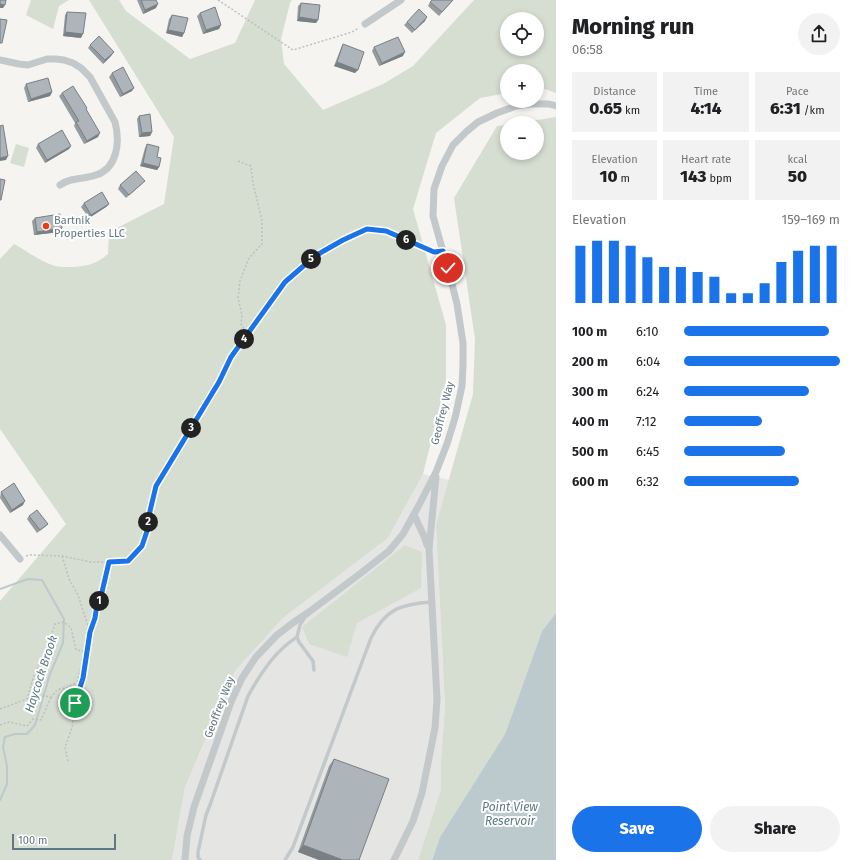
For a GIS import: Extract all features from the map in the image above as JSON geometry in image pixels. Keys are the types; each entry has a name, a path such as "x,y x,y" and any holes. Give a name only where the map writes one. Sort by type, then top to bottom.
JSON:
{"street":[{"path":"365,24 401,0"},
{"path":"0,60 28,65 56,59 73,63 81,68 90,77 114,122 118,138 117,147 113,159 107,169 95,176 71,180 60,185"},
{"name":"Geoffrey Way","path":"185,860 194,806 231,702 242,678 256,657 277,635 310,612 389,550 403,534 414,514 436,472 447,444 455,418 462,386 463,343 457,304 434,216 434,189 442,166 453,145 478,122 516,106 549,104 556,106"},
{"name":"Geoffrey Way","path":"394,860 413,821 420,800 436,728 437,699 429,549 436,472"},
{"name":"Geoffrey Way","path":"414,514 429,549"},
{"path":"0,534 20,559"}],"lane":[{"path":"285,860 293,847 375,630 385,617 398,608 415,603 432,602"},
{"path":"310,612 300,625 297,637 313,661 314,670"},
{"path":"200,860 198,857 198,852 208,810 248,696 267,665 283,647 297,637"}],"path":[{"path":"218,0 293,50 352,32 365,24"},
{"path":"238,161 251,166 253,183 262,221 262,244 249,258 240,281 238,298 242,315 241,324 247,334"},
{"path":"20,559 30,555 62,556 91,562 128,561 142,546 148,528 150,511 156,486 219,382 231,357 285,282 315,256 343,240 367,229 386,231 434,252 443,251"},
{"path":"62,556 69,579 78,595 90,632"},
{"path":"68,762 65,747 72,728 75,703 83,678 88,652 90,632 109,562"},
{"path":"27,699 35,672 46,650 55,624 64,622 71,628 76,650 88,652"},
{"path":"0,725 9,722 27,726 33,719 41,720 51,697 58,689 67,688 77,682 81,667 86,660"},
{"path":"0,709 38,694 51,697"}],"shaded area":[{"path":"31,0 69,0 59,6 53,29 26,15"},
{"path":"89,0 119,0 126,11 190,59 235,43 255,0 292,0 281,39 284,64 323,110 383,84 413,66 474,0 556,0 556,93 544,89 544,64 500,64 500,94 480,98 436,133 413,209 446,325 446,381 423,474 388,538 283,618 235,671 185,787 172,860 0,860 0,601 66,524 0,429 0,259 14,244 39,259 57,266 74,267 94,263 108,254 109,232 164,204 174,137"},
{"path":"556,117 556,613 542,631 505,734 440,837 432,860 418,860 441,789 441,761 445,706 436,525 473,394 475,339 454,198 497,126 500,126 500,160 544,160 544,119"},
{"path":"16,144 29,148 24,167 10,163"},
{"path":"423,474 449,480 436,525 445,706 441,761 441,789 418,860 172,860 185,787 235,671 283,618 388,538"},
{"path":"405,545 422,552 421,588 357,623 347,657 309,644 302,627"}],"water":[{"name":"Point View Reservoir","path":"556,613 556,860 432,860 440,837 505,734 542,631"}],"building":[{"path":"0,0 6,0 5,5 0,4"},
{"path":"141,0 156,0 158,4 145,10"},
{"path":"432,0 453,0 442,12 430,2"},
{"path":"301,3 320,5 318,20 299,17"},
{"path":"215,7 221,25 206,30 200,13"},
{"path":"419,9 427,17 415,30 407,22"},
{"path":"67,12 86,13 83,34 65,32"},
{"path":"172,15 188,18 184,33 168,30"},
{"path":"0,19 7,20 2,43 0,43"},
{"path":"99,36 114,52 105,60 90,45"},
{"path":"398,37 405,52 382,63 374,47"},
{"path":"343,44 364,52 358,70 337,62"},
{"path":"123,67 134,88 123,94 112,73"},
{"path":"48,78 52,92 31,99 26,84"},
{"path":"73,86 100,133 87,141 76,122 79,121 62,93"},
{"path":"150,114 152,132 142,133 139,116"},
{"path":"3,125 8,156 0,158 0,126"},
{"path":"62,130 71,146 47,160 38,144"},
{"path":"147,144 159,147 157,157 161,158 159,167 143,163"},
{"path":"136,171 145,181 129,195 120,185"},
{"path":"0,179 5,180 1,200 0,200"},
{"path":"102,192 109,204 91,215 84,203"},
{"name":"Bartnik Properties LLC","path":"60,214 62,228 37,232 35,218"},
{"path":"14,483 25,501 12,510 1,492"},
{"path":"37,510 48,524 40,530 29,516"},
{"path":"334,759 389,779 359,860 343,860 303,845"}],"waterway":[{"name":"Haycock Brook","path":"0,589 28,579 42,580 64,619 63,643 50,674 35,725 27,734 15,734 5,737 3,747 7,766 7,784 0,800"}],"place":[{"name":"Bartnik Properties LLC","path":"46,226"}],"route":[{"path":"75,703 83,678 90,632 109,562 128,561 142,546 148,528 150,511 156,486 219,382 231,357 285,282 315,256 343,240 367,229 386,231 434,252 443,251 448,268"}]}
